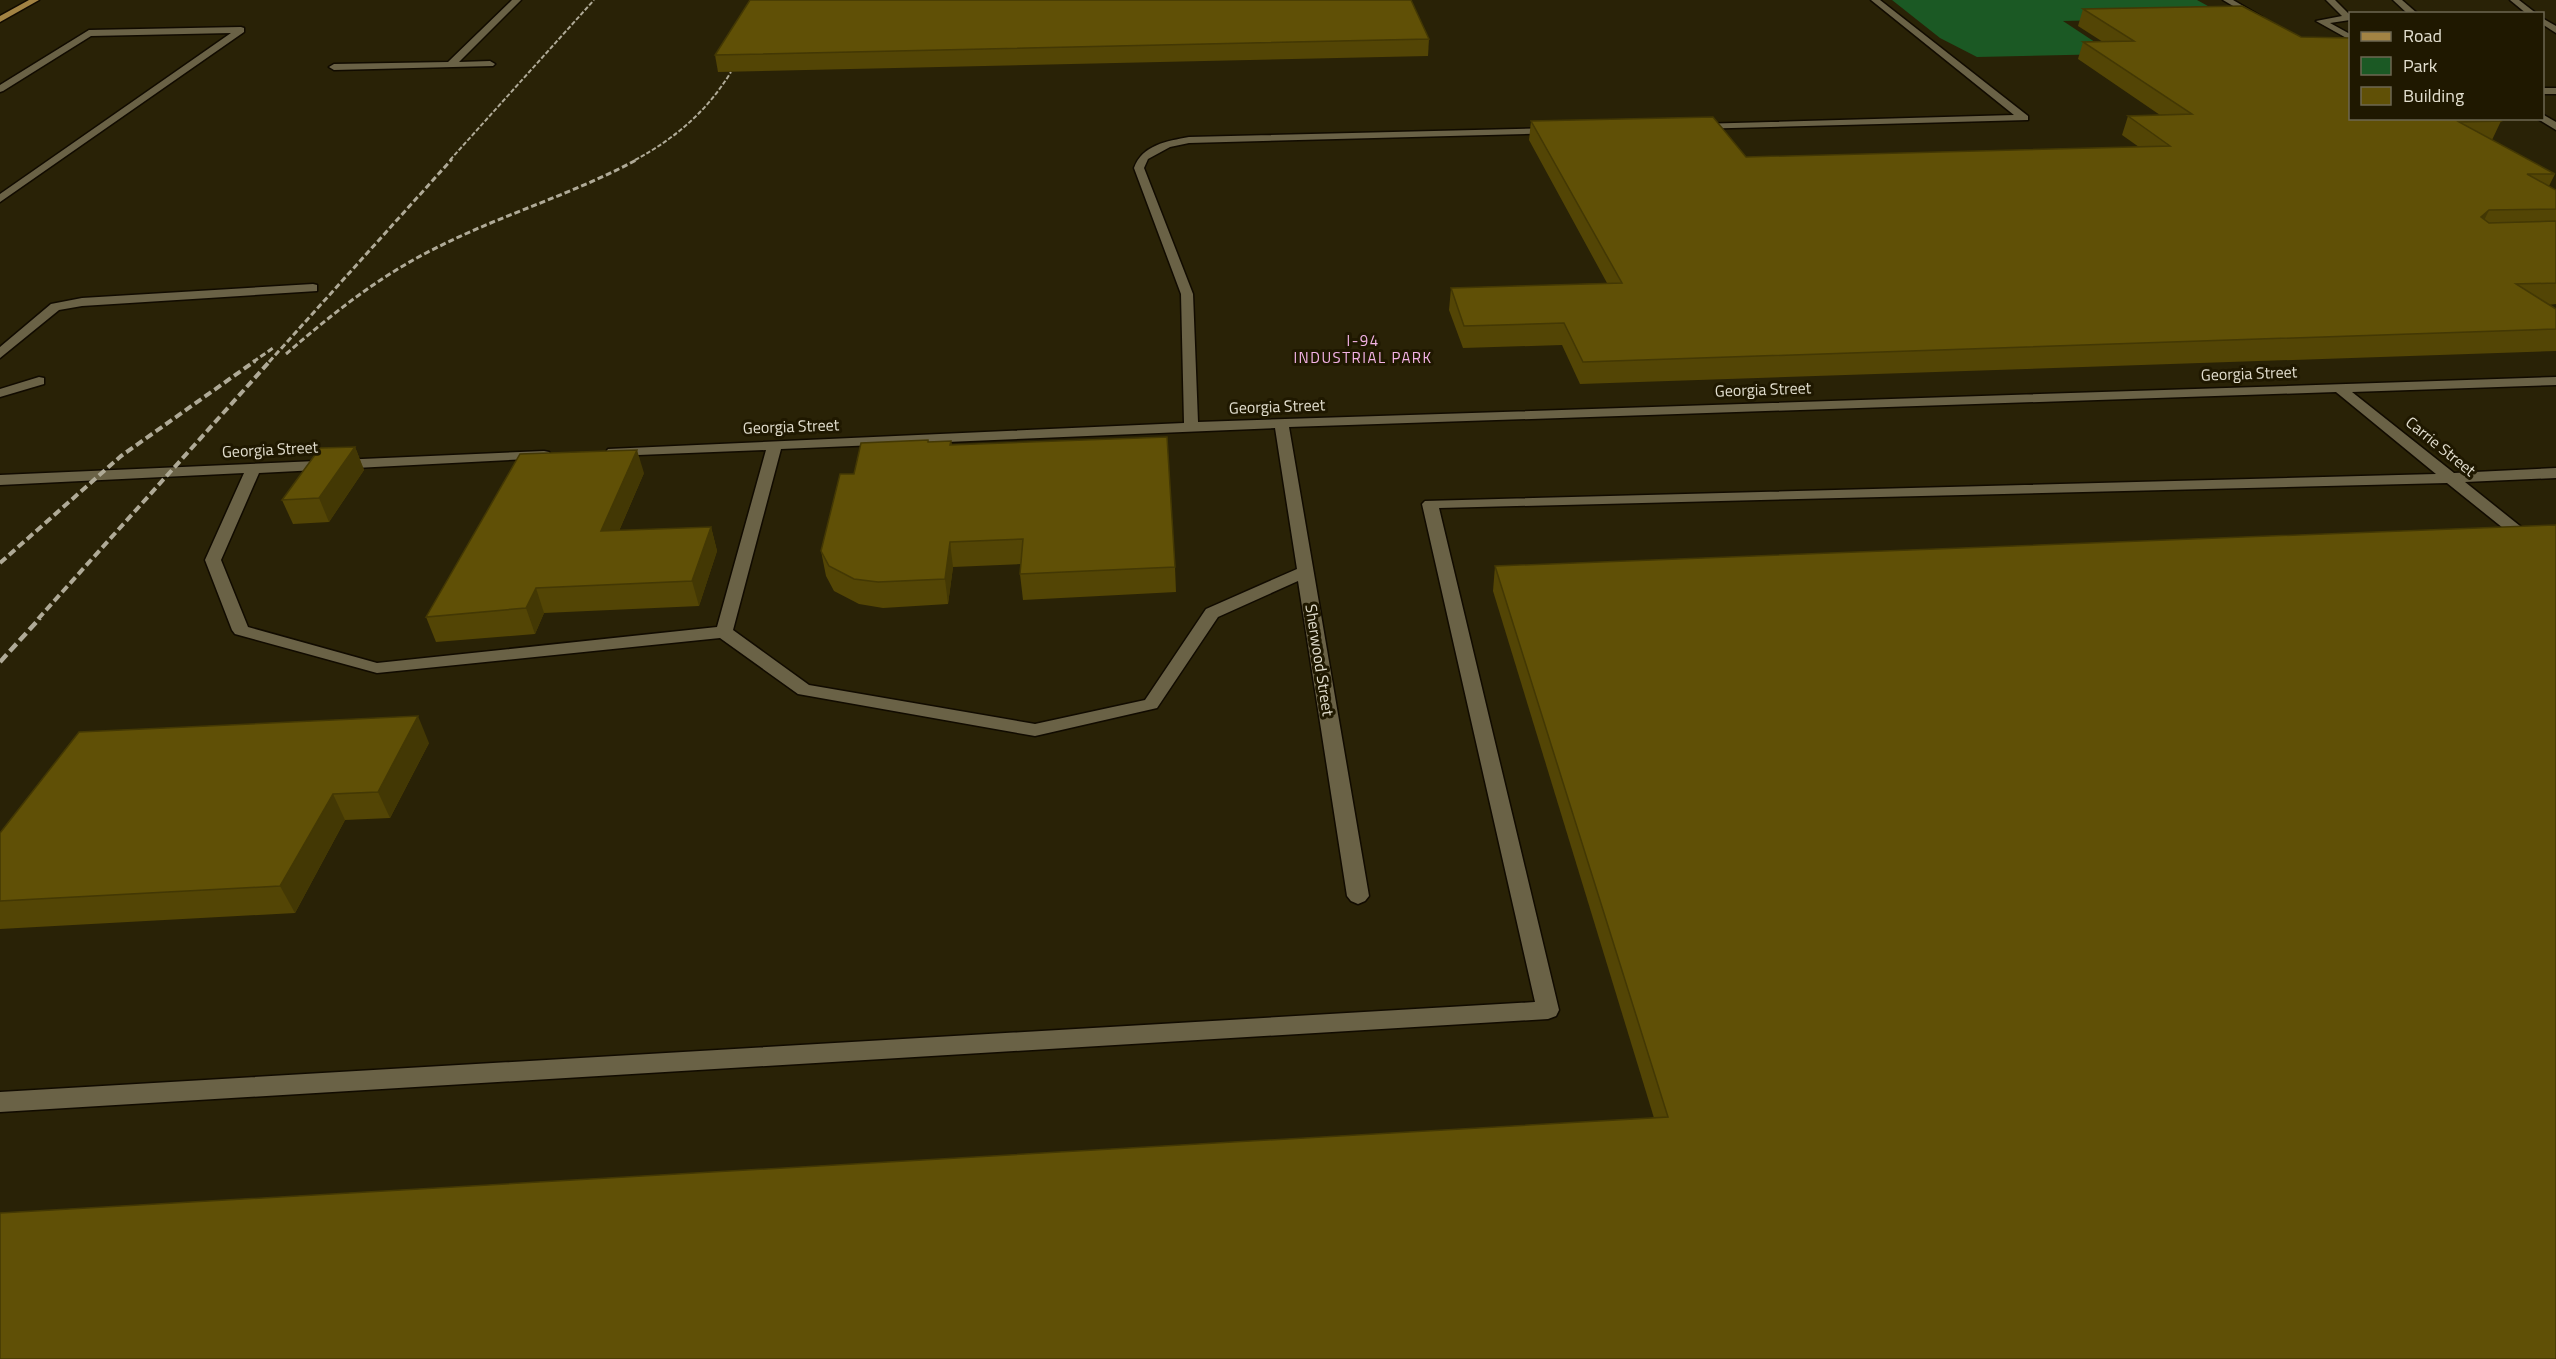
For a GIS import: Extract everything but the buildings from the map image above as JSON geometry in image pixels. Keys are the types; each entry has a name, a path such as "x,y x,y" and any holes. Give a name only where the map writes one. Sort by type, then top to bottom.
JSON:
{"main road":[{"path":"0,19 35,0"}],"street":[{"path":"449,66 517,0"},
{"path":"1690,127 2024,118 1875,0"},
{"path":"2227,0 2269,22"},
{"path":"2330,0 2349,18"},
{"path":"2397,0 2412,12"},
{"path":"2514,0 2530,12"},
{"path":"2349,18 2320,21 2349,37"},
{"path":"2544,21 2556,30"},
{"path":"0,89 89,33 241,30 0,199"},
{"path":"2330,38 2349,38"},
{"path":"334,67 490,64"},
{"path":"2544,119 2556,128"},
{"path":"1191,427 1187,294 1139,168 1143,157 1167,144 1189,140 1570,130"},
{"path":"0,354 55,307 82,302 313,288"},
{"path":"0,393 39,381"},
{"name":"Georgia Street","path":"597,452 1281,423 2556,381"},
{"name":"Carrie Street","path":"2339,388 2519,533"},
{"name":"Sherwood Street","path":"1281,423 1358,896"},
{"path":"724,632 775,445"},
{"name":"Georgia Street","path":"7,479 561,454"},
{"path":"254,468 213,560 241,630 377,668 600,643 724,632 804,690 1035,729 1150,704 1212,613 1306,571"},
{"path":"0,1102 1548,1011 1430,504 2452,478 2556,473"},
{"path":"0,493 7,479"}],"green space":[{"path":"1892,0 2197,0 2228,17 2063,21 2113,54 1977,57 1940,38"}],"railway":[{"path":"450,160 594,0"},
{"path":"635,160 677,133 712,99 731,72"},
{"path":"269,362 452,159"},
{"path":"286,354 359,295 397,269 463,235 589,183 638,159"},
{"path":"253,362 273,348"},
{"path":"0,563 121,456 255,361"},
{"path":"38,619 270,361"},
{"path":"0,662 40,618"}],"district":[{"name":"I-94 INDUSTRIAL PARK","path":"1363,348"}]}
